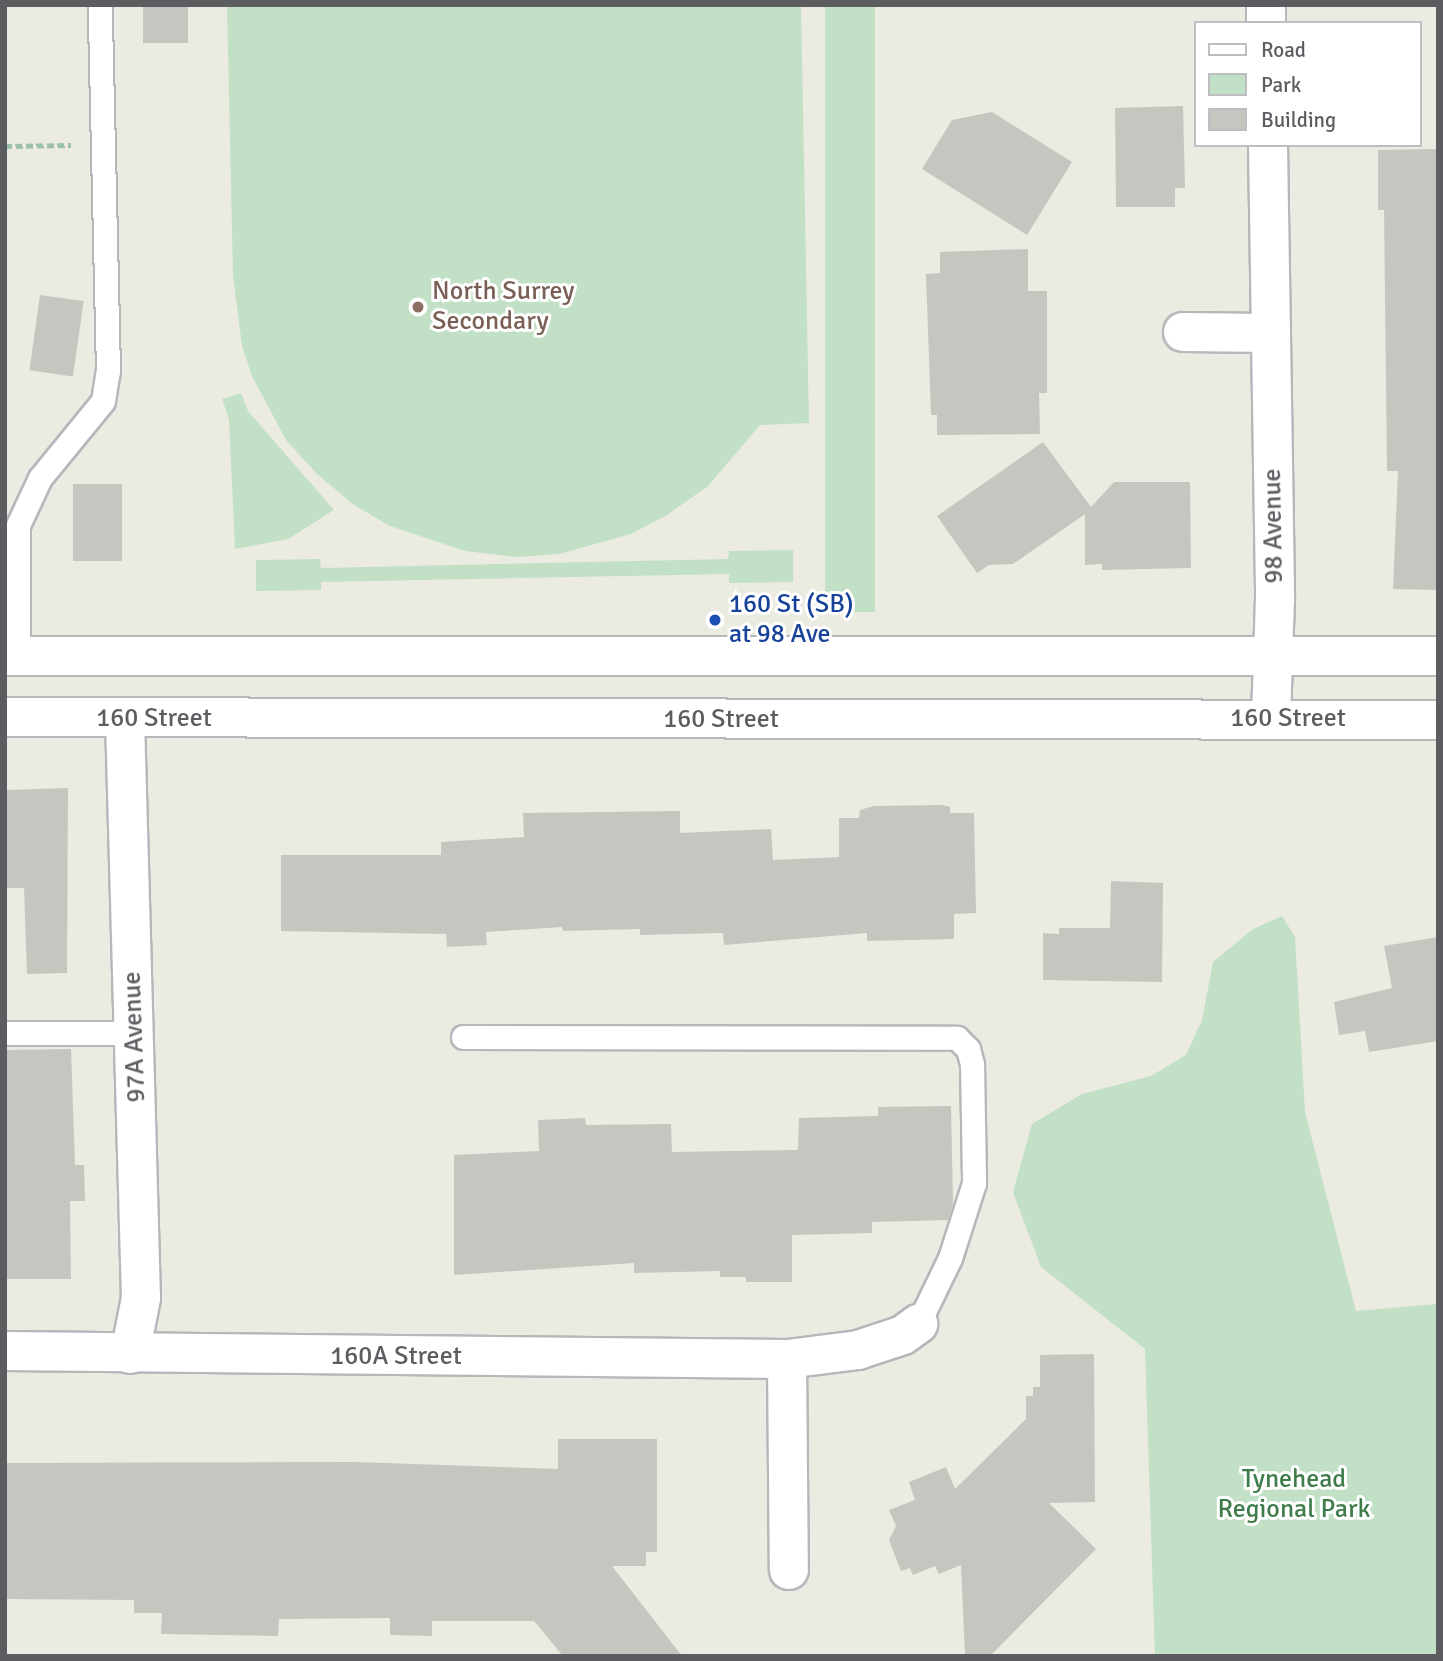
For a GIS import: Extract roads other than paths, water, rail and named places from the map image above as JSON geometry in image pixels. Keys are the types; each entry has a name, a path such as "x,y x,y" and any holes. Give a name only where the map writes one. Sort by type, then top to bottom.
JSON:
{"main road":[{"name":"98 Avenue","path":"1268,147 1273,656 1271,719"},
{"path":"1183,332 1271,333"},
{"path":"12,657 1438,656"},
{"name":"160 Street","path":"5,717 1438,720"},
{"name":"97A Avenue","path":"125,719 141,1298 130,1354"},
{"name":"160A Street","path":"5,1351 787,1359 858,1350 904,1335 918,1324"},
{"path":"787,1359 789,1570"}],"lane":[{"path":"12,657 18,525 40,478 103,401 108,371 100,5"},
{"path":"5,1033 135,1033"},
{"path":"463,1037 957,1038 968,1049 972,1064 974,1183 950,1258 918,1324"}],"place":[{"name":"North Surrey Secondary","path":"418,307"},
{"name":"160 St (SB) at 98 Ave","path":"715,620"}],"park label":[{"name":"Tynehead Regional Park","path":"1294,1495"}]}
